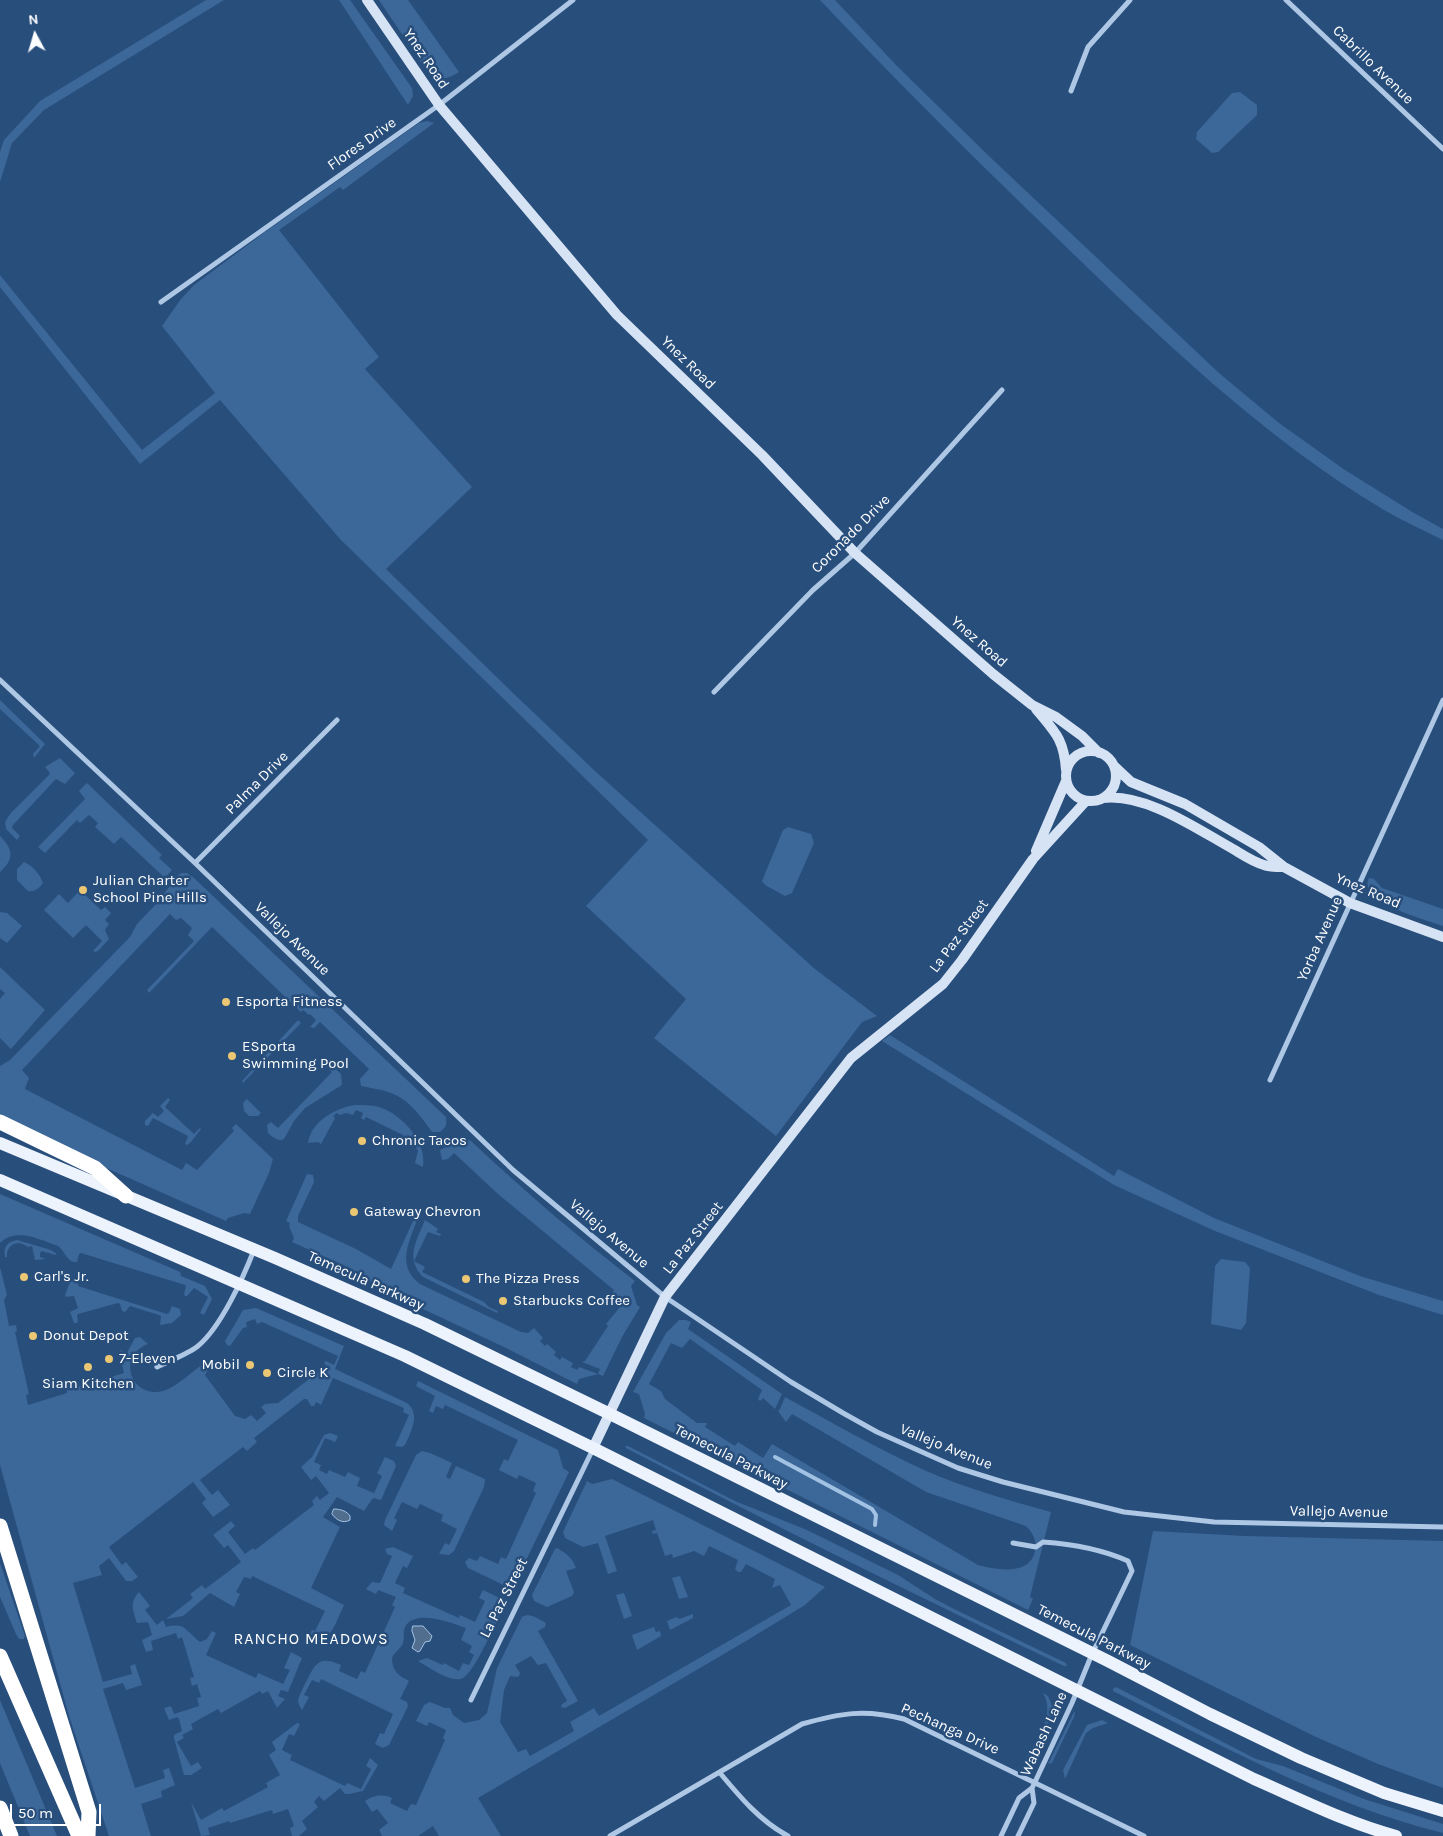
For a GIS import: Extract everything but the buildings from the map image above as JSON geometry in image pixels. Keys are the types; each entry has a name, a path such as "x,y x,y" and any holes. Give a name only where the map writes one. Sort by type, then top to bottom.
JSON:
{"highway":[{"path":"0,1122 95,1168 126,1196"},
{"path":"0,1526 89,1812 88,1836"},
{"path":"0,1656 79,1836"},
{"path":"0,1808 11,1836"},
{"path":"0,1832 2,1836"}],"main road":[{"name":"Ynez Road","path":"367,0 439,105 617,315 762,455 855,553 993,674 1032,705 1056,717 1082,736 1099,753"},
{"name":"Ynez Road","path":"1032,705 1062,743 1065,752 1066,770"},
{"path":"1088,751 1099,753 1108,758 1114,766 1116,773 1113,787 1103,798 1086,801 1073,794 1066,781 1066,770 1072,759 1088,751"},
{"name":"Ynez Road","path":"1114,766 1131,782 1184,804 1259,847 1284,867 1350,903 1443,937"},
{"name":"La Paz Street","path":"1033,859 1066,781"},
{"name":"Ynez Road","path":"1103,798 1117,798 1145,803 1195,827 1254,861 1265,866 1284,867"},
{"name":"La Paz Street","path":"593,1448 666,1298 851,1058 943,984 1033,859 1086,801"},
{"name":"Temecula Parkway","path":"0,1143 425,1324 610,1414 1210,1714 1323,1768 1384,1793 1443,1811"},
{"path":"0,1180 241,1283 404,1356 593,1448 1254,1779 1328,1811 1378,1831 1396,1836"}],"street":[{"name":"Flores Drive","path":"161,302 439,105 573,0"},
{"path":"1071,92 1088,47 1130,0"},
{"name":"Cabrillo Avenue","path":"1286,0 1443,149"},
{"name":"Coronado Drive","path":"714,692 813,590 855,553 1002,390"},
{"name":"Vallejo Avenue","path":"0,680 195,863 513,1170 666,1298 791,1382 877,1432 958,1468 1002,1482 1124,1512 1214,1522 1443,1527"},
{"name":"Yorba Avenue","path":"1270,1080 1443,700"},
{"name":"Palma Drive","path":"195,863 337,720"},
{"path":"157,1367 198,1346 212,1330 241,1283 255,1250"},
{"name":"La Paz Street","path":"471,1700 593,1448"},
{"name":"Wabash Lane","path":"1001,1836 1019,1798 1032,1788 1035,1782 1078,1690 1092,1654 1132,1571 1128,1561 1083,1546 1043,1542 1036,1547 1013,1542"},
{"name":"Pechanga Drive","path":"610,1836 802,1724 828,1716 856,1712 880,1713 904,1719 1144,1836"},
{"path":"720,1773 756,1813 788,1836"},
{"name":"Wabash Lane","path":"1018,1836 1034,1803 1032,1788"}],"shaded area":[{"path":"206,0 224,0 44,110 12,143 0,182 0,152 4,140 40,101"},
{"path":"339,0 350,0 412,88 413,96 408,105"},
{"path":"379,0 408,0 459,72 445,78 430,76"},
{"path":"820,0 835,0 898,67 990,157 1219,373 1279,423 1345,470 1443,529 1443,540 1384,510 1339,481 1296,451 1213,384 1173,349 997,180"},
{"path":"1240,92 1257,105 1257,115 1218,152 1212,153 1196,139 1197,132 1232,93"},
{"path":"427,121 434,123 343,190 340,187 279,230 379,357 365,369 472,487 386,569 595,771 815,969 877,1016 862,1022 776,1136 654,1038 686,999 586,906 648,840 340,539 220,400 140,464 0,287 0,275 142,450 215,393 162,326 181,299 194,285 265,232 419,123"},
{"path":"0,700 45,744 34,758 33,754 40,746 0,709"},
{"path":"60,758 75,773 65,784 56,779 13,825 12,828 20,836 17,840 6,829 5,822 10,814 49,775 50,773 45,767"},
{"path":"87,783 162,855 159,858 172,870 165,878 121,837 114,844 95,827 98,823 89,815 80,823 77,820 45,853 38,847 85,799 79,791"},
{"path":"788,827 811,834 814,843 792,893 785,896 765,885 762,881 783,830"},
{"path":"0,836 8,845 10,858 0,872"},
{"path":"24,862 36,871 43,883 34,890 28,891 17,880 17,869"},
{"path":"187,873 194,878 446,1117 444,1129 440,1132 432,1132 423,1119 402,1098 381,1090 361,1086 360,1079 369,1069 320,1022 314,1028 310,1027 316,1020 303,1010 301,1012 212,927 149,993 147,990 194,941 188,935 192,928 181,918 176,920 170,914 22,1070 29,1078 25,1089 182,1170 186,1163 197,1170 234,1131 232,1128 236,1124 273,1159 269,1173 250,1214 244,1213 228,1218 226,1221 34,1136 0,1118 0,1066 10,1060 130,937 137,924 158,902 178,875"},
{"path":"1369,878 1374,879 1382,888 1443,909 1443,926 1409,915 1382,902 1373,895 1368,887"},
{"path":"80,890 101,910 105,907 111,913 105,920 109,924 105,930 109,939 95,952 93,951 102,941 86,925 73,938 44,910 59,894 68,903"},
{"path":"0,912 7,913 22,926 7,943 0,938"},
{"path":"0,967 45,1010 11,1049 0,1038 0,999 5,993 0,989"},
{"path":"298,1020 301,1023 243,1083 242,1081"},
{"path":"890,1035 1114,1176 1118,1169 1214,1218 1360,1276 1443,1301 1443,1315 1379,1295 1215,1231 1114,1185 882,1041"},
{"path":"328,1062 341,1074 342,1085 305,1108 294,1121 284,1139 278,1139 268,1133 267,1125 271,1122 278,1128 332,1072 326,1066"},
{"path":"168,1098 170,1100 165,1107 194,1134 201,1129 187,1145 185,1144 188,1136 153,1118 148,1126 145,1125 145,1121 153,1113 158,1117 164,1111 160,1106"},
{"path":"247,1099 261,1113 258,1116 249,1116 244,1111 243,1103"},
{"path":"355,1105 379,1107 397,1116 405,1123 412,1131 421,1148 423,1167 415,1163 418,1151 414,1144 402,1138 403,1135 366,1117 364,1120 361,1118 363,1113 356,1110 353,1115 346,1113 340,1115 337,1113 333,1116 335,1118 321,1144 318,1142 308,1143 310,1135 319,1122 340,1109"},
{"path":"464,1138 471,1141 551,1213 635,1281 631,1286 637,1305 640,1307 622,1337 603,1376 598,1374 600,1369 582,1362 585,1361 608,1326 606,1324 620,1307 610,1297 614,1290 498,1194 454,1153 448,1159 442,1160 440,1150"},
{"path":"307,1174 313,1175 314,1182 298,1216 298,1222 356,1249 391,1269 414,1219 407,1215 411,1209 418,1217 409,1244 406,1261 412,1277 420,1284 521,1332 528,1333 534,1328 543,1338 540,1341 556,1352 554,1355 560,1360 562,1357 573,1363 571,1367 577,1370 579,1367 598,1374 579,1379 577,1384 389,1293 350,1268 292,1242 294,1238 289,1226 290,1223 286,1221"},
{"path":"0,1194 180,1272 181,1276 205,1286 212,1299 204,1315 200,1313 208,1297 194,1288 185,1296 185,1285 81,1253 77,1262 74,1262 68,1259 58,1246 28,1236 13,1236 6,1238 0,1243"},
{"path":"425,1220 438,1229 436,1232 441,1234 440,1236 428,1232 414,1261 414,1250"},
{"path":"17,1240 51,1250 57,1254 42,1251 40,1257 46,1259 35,1260 32,1246 28,1247 17,1243 8,1249 7,1257 5,1257 6,1246"},
{"path":"1221,1259 1245,1262 1250,1268 1246,1323 1241,1330 1211,1324 1215,1266"},
{"path":"414,1261 425,1267 422,1272 484,1302 489,1307 498,1311 497,1313 423,1277"},
{"path":"0,1267 7,1295 4,1300 9,1326 16,1325 17,1331 15,1332 29,1394 26,1395 28,1405 67,1393 67,1390 124,1373 119,1354 121,1354 120,1350 127,1353 135,1338 140,1337 148,1344 138,1350 132,1358 130,1366 136,1383 143,1389 152,1392 168,1389 203,1364 208,1363 210,1367 205,1375 235,1416 245,1419 251,1415 257,1421 266,1413 261,1407 265,1404 278,1403 326,1366 324,1362 326,1361 334,1365 338,1356 262,1322 257,1324 255,1319 246,1322 247,1327 243,1328 230,1346 227,1345 225,1341 243,1310 256,1308 344,1346 335,1369 407,1403 413,1412 414,1423 405,1445 402,1447 395,1446 409,1415 403,1412 404,1408 333,1378 321,1405 316,1402 314,1406 311,1406 307,1399 304,1399 254,1438 257,1442 247,1451 243,1447 200,1480 212,1495 218,1490 230,1505 213,1517 202,1503 206,1499 193,1482 109,1547 122,1565 126,1562 138,1577 132,1581 126,1581 109,1558 99,1566 102,1575 73,1583 103,1682 132,1674 130,1666 135,1664 142,1685 126,1690 123,1683 103,1689 135,1788 165,1778 163,1770 169,1768 175,1785 161,1791 162,1797 141,1804 151,1836 109,1836 69,1716 0,1465"},
{"path":"73,1279 78,1280 78,1286 167,1314 172,1306 180,1309 181,1315 172,1323 160,1325 161,1316 130,1306 125,1312 122,1311 118,1303 78,1314 78,1321 74,1323 70,1312 78,1308 74,1296 66,1297 65,1295"},
{"path":"679,1320 691,1322 688,1329 782,1394 775,1409 763,1398 760,1401 758,1399 762,1390 690,1339 682,1348 671,1343 649,1384 661,1391 665,1399 697,1423 707,1423 705,1427 735,1446 738,1442 763,1458 772,1444 978,1565 985,1567 1011,1569 1020,1568 1027,1564 1032,1559 1035,1551 1034,1537 1031,1531 1026,1526 926,1492 792,1414 786,1422 778,1411 785,1397 871,1444 924,1470 971,1488 1051,1512 1030,1597 1033,1599 1028,1610 644,1418 645,1414 639,1394 633,1392 666,1333"},
{"path":"418,1381 558,1450 563,1468 569,1472 512,1589 468,1568 465,1562 469,1558 477,1561 480,1556 498,1564 501,1557 506,1559 536,1493 533,1491 536,1483 519,1475 517,1479 499,1470 504,1459 508,1461 518,1440 445,1405 443,1409 436,1406 433,1413 429,1411 435,1396 416,1386"},
{"path":"330,1433 338,1436 335,1442 325,1438 314,1462 321,1465 319,1470 327,1474 329,1470 345,1477 348,1472 360,1478 357,1486 374,1493 382,1476 377,1473 385,1457 394,1461 396,1466 381,1500 373,1498 364,1511 337,1497 323,1517 340,1527 311,1588 344,1605 334,1627 323,1642 318,1646 306,1641 312,1630 315,1631 325,1611 252,1576 251,1579 244,1577 236,1592 240,1594 234,1607 210,1593 183,1616 166,1619 193,1598 190,1594 202,1585 205,1589 241,1562 228,1545 224,1548 213,1535 231,1521 235,1526 228,1532 245,1554 253,1548 255,1550 314,1505 312,1501 317,1496 320,1500 329,1493 316,1476 311,1480 301,1467 312,1457 324,1435"},
{"path":"625,1446 735,1501 807,1530 898,1575 935,1599 1066,1663 1067,1666 1009,1640 844,1559"},
{"path":"422,1451 452,1463 446,1477 450,1479 456,1466 485,1479 484,1487 454,1551 449,1555 439,1554 445,1543 449,1545 457,1529 441,1521 443,1515 420,1504 417,1509 402,1502 394,1518 397,1520 392,1531 384,1525 416,1455"},
{"path":"612,1479 825,1587 805,1605 746,1641 478,1798 501,1836 439,1836 433,1826 418,1836 381,1836 379,1830 388,1823 377,1809 372,1812 365,1801 372,1797 388,1797 392,1798 390,1803 407,1811 411,1804 416,1805 445,1740 443,1738 446,1730 429,1722 427,1726 416,1721 424,1705 430,1702 450,1708 453,1715 464,1723 479,1720 487,1713 497,1668 522,1617 528,1615 546,1623 545,1627 538,1631 578,1701 565,1708 561,1707 567,1701 546,1663 538,1665 531,1656 515,1665 520,1673 517,1677 510,1676 504,1690 500,1722 518,1752 526,1749 530,1756 574,1731 570,1722 594,1708 599,1716 791,1605 780,1585 772,1588 775,1579 746,1564 741,1572 738,1572 735,1569 738,1560 709,1546 704,1556 694,1551 673,1558 672,1554 665,1556 657,1533 653,1534 652,1531 656,1530 653,1520 605,1536 617,1571 608,1574 598,1543 583,1547 565,1538 563,1532 587,1481 592,1484"},
{"path":"334,1509 347,1513 350,1516 350,1520 345,1522 338,1520 332,1514"},
{"path":"1153,1531 1245,1536 1443,1541 1443,1788 1378,1764 1316,1737 1130,1645"},
{"path":"393,1547 413,1556 407,1568 403,1566 395,1583 405,1588 403,1593 459,1618 460,1615 475,1622 485,1601 479,1598 483,1590 506,1601 473,1668 461,1679 444,1676 418,1661 427,1658 443,1665 444,1663 459,1671 463,1663 469,1665 474,1655 469,1652 472,1646 461,1640 466,1628 428,1618 413,1620 407,1624 403,1643 392,1658 393,1666 397,1672 409,1681 400,1699 407,1702 408,1706 389,1745 383,1748 375,1744 380,1733 384,1734 393,1714 321,1679 319,1683 312,1680 304,1695 309,1697 302,1710 298,1700 314,1667 321,1662 329,1661 341,1665 339,1671 357,1679 361,1671 365,1673 395,1607 392,1605 396,1597 378,1590 376,1594 366,1589 372,1582 380,1583 392,1556 387,1554 385,1549"},
{"path":"557,1548 569,1556 576,1568 566,1571 574,1592 572,1596 547,1607 534,1601 532,1595"},
{"path":"0,1563 25,1636 24,1639 19,1639 16,1634 0,1597"},
{"path":"680,1576 688,1597 679,1599 672,1578"},
{"path":"139,1592 150,1606 145,1610 157,1625 163,1620 166,1627 178,1626 185,1628 200,1642 207,1639 212,1631 216,1633 206,1655 256,1678 258,1673 283,1684 290,1670 284,1668 291,1652 302,1658 288,1692 281,1690 278,1696 285,1699 277,1708 268,1691 262,1694 260,1691 221,1713 218,1709 191,1724 193,1729 182,1735 184,1738 177,1742 191,1766 198,1762 202,1768 191,1775 184,1775 174,1738 174,1735 182,1731 179,1719 177,1717 169,1720 164,1708 171,1706 174,1714 199,1706 197,1698 201,1697 197,1684 192,1686 190,1678 194,1677 182,1637 178,1639 176,1633 151,1641 153,1650 146,1652 142,1640 152,1635 148,1622 137,1623 134,1614 133,1603"},
{"path":"624,1593 632,1616 624,1619 616,1595"},
{"path":"693,1614 693,1618 670,1630 667,1621"},
{"path":"413,1626 423,1626 432,1636 430,1641 425,1642 418,1652 412,1648 415,1640 412,1631"},
{"path":"654,1627 656,1632 660,1631 661,1636 637,1650 632,1635"},
{"path":"1116,1687 1256,1759 1283,1766 1364,1799 1443,1824 1443,1833 1400,1821 1316,1790 1234,1752 1113,1691"},
{"path":"1043,1693 1048,1696 1054,1711 1032,1758 1026,1759 1044,1727 1047,1710"},
{"path":"0,1700 57,1836 30,1836 0,1763"},
{"path":"1074,1712 1074,1717 1052,1763 1048,1764"},
{"path":"1102,1720 1108,1723 1093,1728 1086,1733 1065,1779 1063,1770 1087,1725"},
{"path":"297,1723 300,1724 294,1736 289,1734 282,1750 292,1755 290,1760 345,1786 347,1783 361,1789 371,1769 366,1766 370,1758 378,1765 363,1791 345,1794 340,1788 324,1801 319,1796 314,1802 318,1807 302,1821 307,1829 299,1836 292,1836 290,1828 294,1826 288,1809 273,1814 272,1810 230,1823 229,1821 208,1828 210,1835 201,1836 191,1802 201,1820 222,1808 224,1811 268,1787 266,1783 280,1775 269,1755 276,1750 272,1742"}],"waterway":[{"path":"775,1457 872,1509 876,1515 875,1525"}],"place":[{"name":"Julian Charter School Pine Hills","path":"83,890"},
{"name":"Esporta Fitness","path":"226,1002"},
{"name":"ESporta Swimming Pool","path":"232,1056"},
{"name":"Chronic Tacos","path":"362,1141"},
{"name":"Gateway Chevron","path":"354,1212"},
{"name":"Carl's Jr.","path":"24,1277"},
{"name":"The Pizza Press","path":"466,1279"},
{"name":"Starbucks Coffee","path":"503,1301"},
{"name":"Donut Depot","path":"33,1336"},
{"name":"7-Eleven","path":"109,1359"},
{"name":"Mobil","path":"250,1365"},
{"name":"Siam Kitchen","path":"88,1367"},
{"name":"Circle K","path":"267,1373"}],"district":[{"name":"RANCHO MEADOWS","path":"311,1639"}]}
